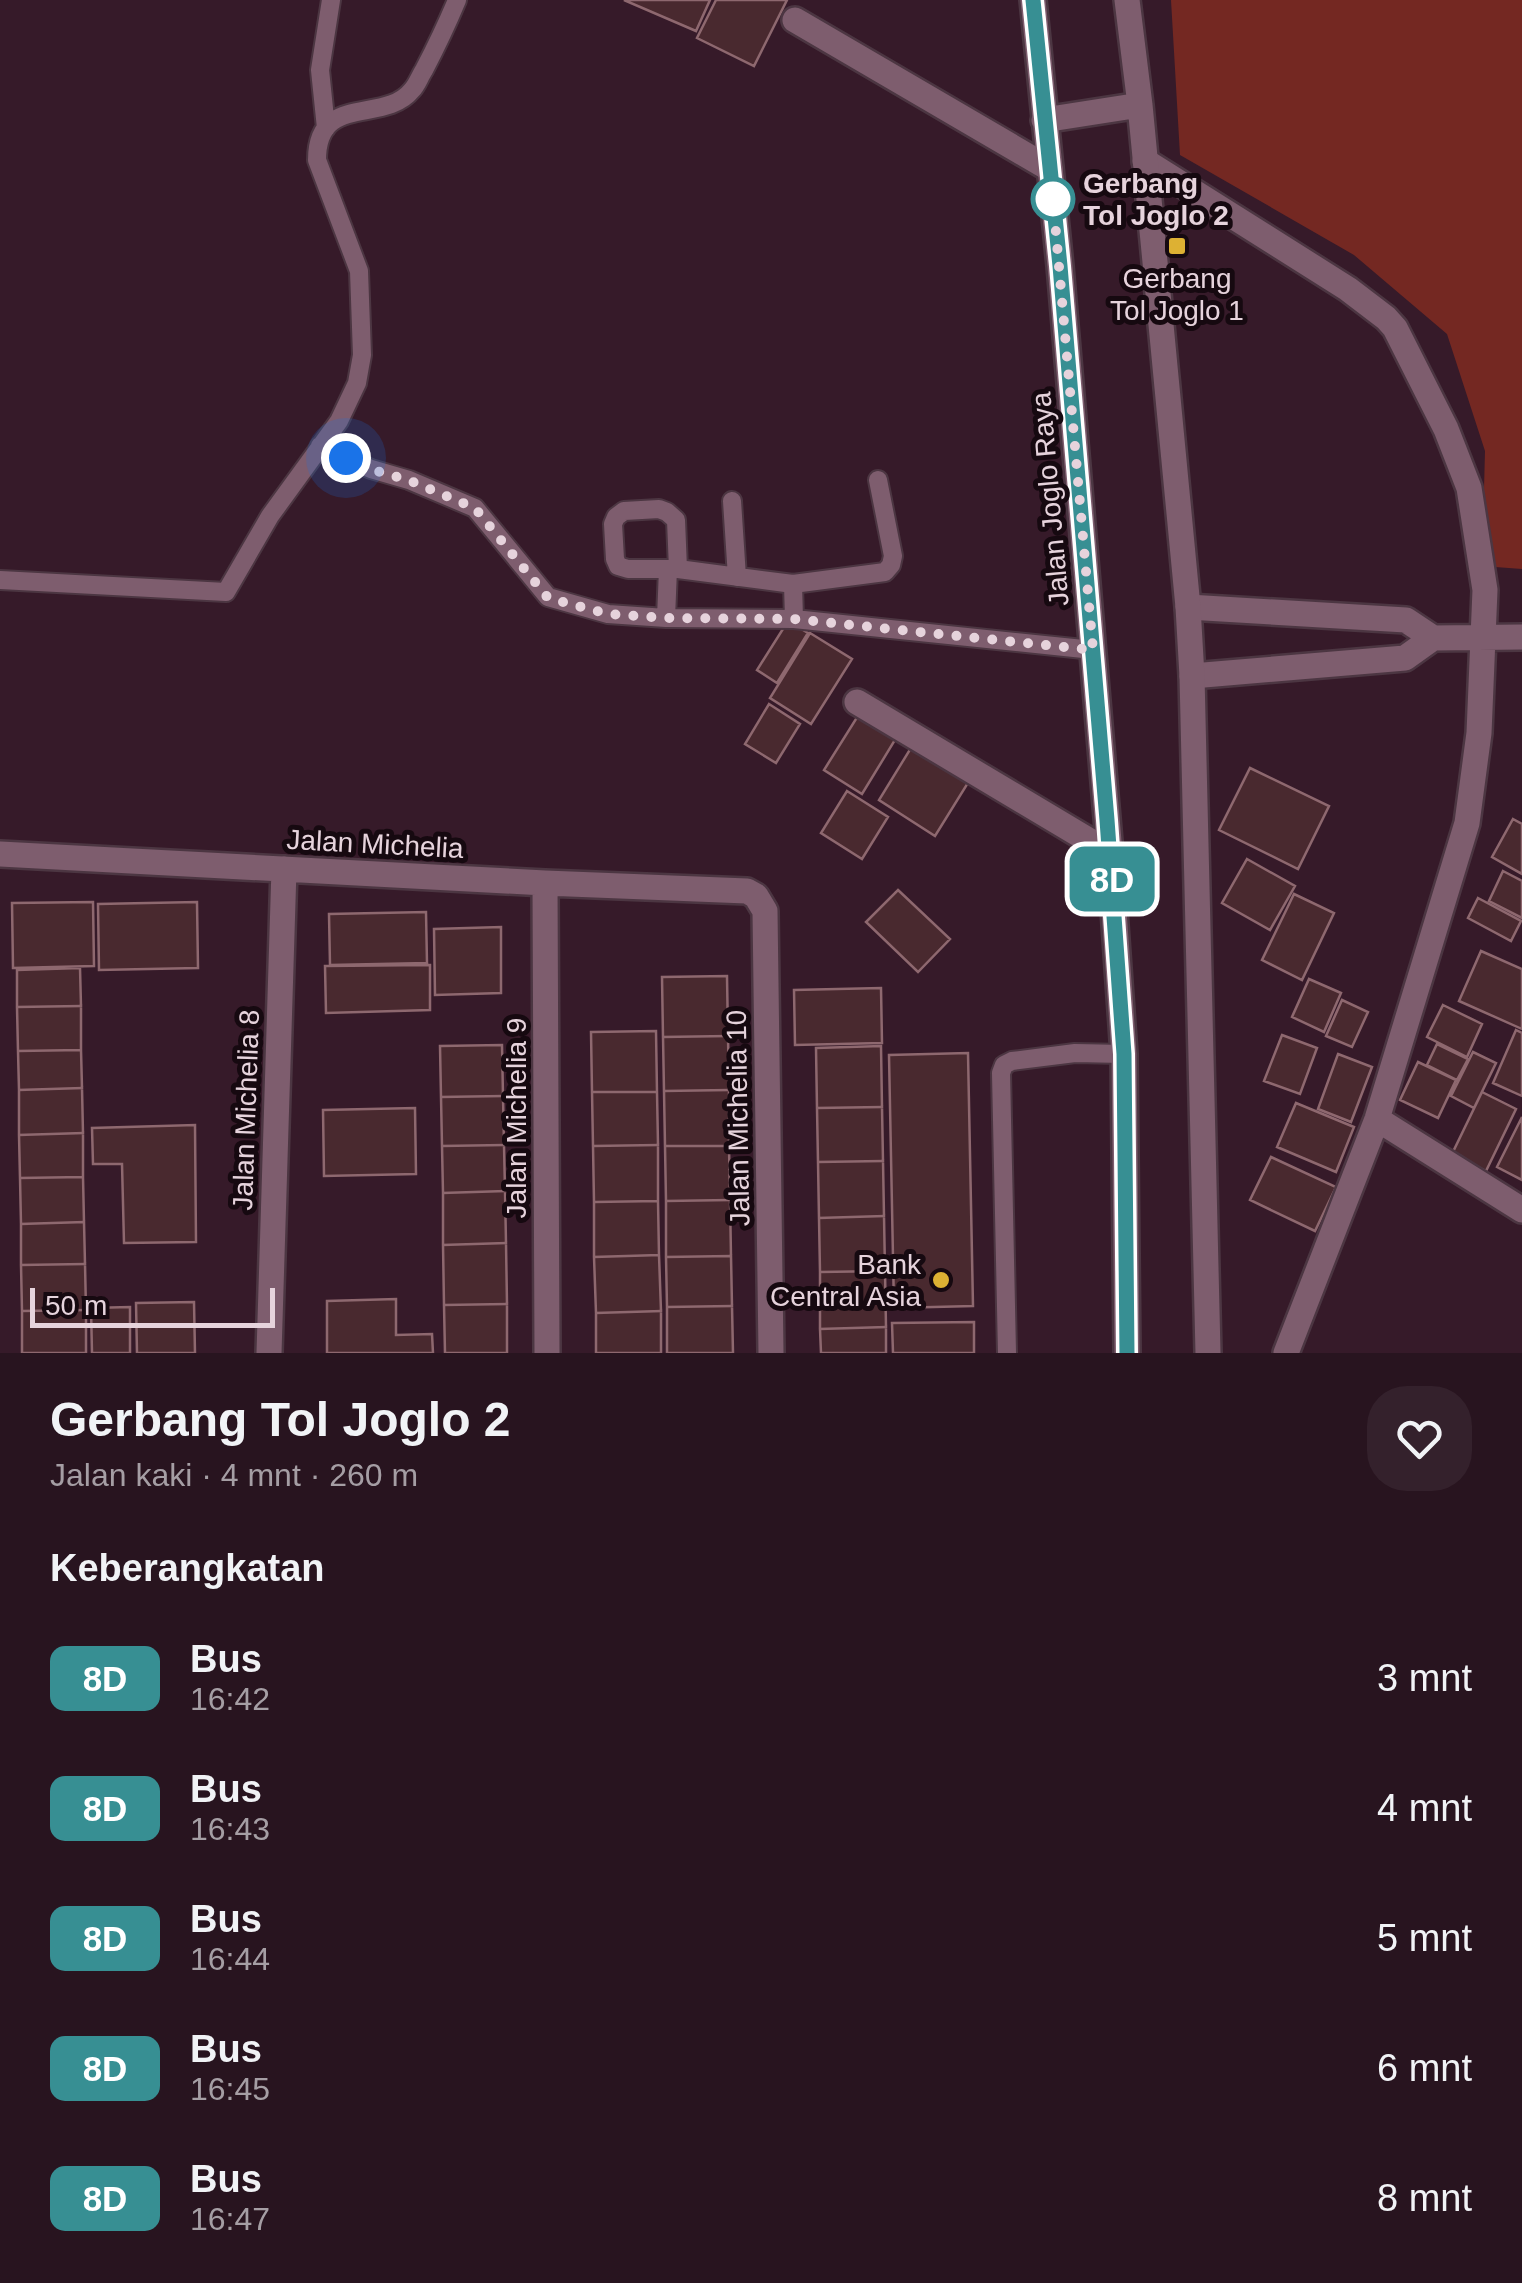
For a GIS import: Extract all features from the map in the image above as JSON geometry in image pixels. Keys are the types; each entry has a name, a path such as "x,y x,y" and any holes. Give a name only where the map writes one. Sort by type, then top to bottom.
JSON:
{"street":[{"name":"Jalan Joglo Raya","path":"1033,0 1093,650 1124,1054 1127,1353"},
{"path":"1127,0 1188,607 1208,1353"},
{"path":"796,20 1050,169"},
{"path":"1044,120 1140,105"},
{"path":"1145,161 1348,289 1395,328 1446,428 1469,488 1485,590 1479,733 1467,823 1378,1119 1286,1353"},
{"path":"1188,607 1406,620 1433,638"},
{"path":"1192,676 1405,658 1433,638 1522,637"},
{"path":"857,702 1110,853"},
{"name":"Jalan Michelia","path":"0,854 747,891"},
{"name":"Jalan Michelia 8","path":"269,1353 284,869"},
{"name":"Jalan Michelia 9","path":"545,883 547,1353"},
{"name":"Jalan Michelia 10","path":"747,891 756,896 765,911 771,1353"},
{"path":"1378,1119 1522,1210"}],"lane":[{"path":"326,128 320,70 331,0"},
{"path":"0,580 226,592 270,516 338,422 357,384 362,355 360,271 317,160 317,147 326,128 339,116 399,102 413,90 457,0"},
{"path":"320,446 475,508 548,598 608,614 794,619 1093,650"},
{"path":"666,618 673,570 792,584 885,572 893,556 878,480"},
{"path":"732,501 737,577"},
{"path":"792,584 794,619"},
{"path":"1007,1353 1000,1073 1004,1064 1012,1060 1075,1053 1124,1054"}],"shaded area":[{"path":"1171,0 1522,0 1522,569 1482,566 1485,451 1447,334 1354,255 1180,155"}],"building":[{"path":"624,0 710,0 696,31"},
{"path":"716,0 787,0 754,66 697,38"},
{"path":"788,621 808,633 777,683 757,670"},
{"path":"810,633 852,659 811,724 770,698"},
{"path":"769,704 800,724 776,763 745,744"},
{"path":"861,711 898,735 862,794 824,770"},
{"path":"914,743 971,778 935,836 879,800"},
{"path":"1250,768 1329,806 1298,869 1219,830"},
{"path":"847,791 888,817 862,859 821,833"},
{"path":"1513,819 1522,824 1522,874 1492,857"},
{"path":"1247,859 1295,886 1270,930 1222,903"},
{"path":"1503,871 1522,881 1522,918 1489,901"},
{"path":"898,890 950,939 918,972 866,922"},
{"path":"1294,894 1334,913 1302,980 1262,960"},
{"path":"1478,898 1521,921 1511,941 1468,918"},
{"path":"93,902 94,966 13,968 12,903"},
{"path":"197,902 198,968 99,970 98,904"},
{"path":"426,912 427,963 330,965 329,914"},
{"path":"501,927 501,993 435,995 434,929"},
{"path":"1481,951 1522,969 1522,1029 1459,1001"},
{"path":"430,965 430,1010 326,1013 325,966"},
{"path":"80,968 81,1006 17,1007 17,970"},
{"path":"727,976 728,1036 663,1037 662,977"},
{"path":"1309,979 1341,993 1324,1032 1292,1017"},
{"path":"881,988 882,1043 795,1045 794,990"},
{"path":"1342,1000 1368,1012 1352,1047 1326,1036"},
{"path":"1443,1005 1482,1024 1467,1057 1427,1037"},
{"path":"81,1006 81,1050 18,1051 17,1007"},
{"path":"1516,1030 1522,1033 1522,1096 1493,1083"},
{"path":"656,1031 657,1092 592,1092 591,1032"},
{"path":"1282,1035 1317,1048 1300,1094 1264,1081"},
{"path":"728,1036 729,1090 664,1091 663,1037"},
{"path":"1437,1044 1468,1059 1457,1080 1427,1065"},
{"path":"502,1045 503,1096 441,1097 440,1046"},
{"path":"881,1046 882,1107 817,1108 816,1048"},
{"path":"81,1050 82,1088 19,1090 18,1051"},
{"path":"1473,1052 1496,1063 1474,1108 1451,1096"},
{"path":"968,1053 973,1306 894,1308 889,1055"},
{"path":"1338,1054 1372,1067 1351,1122 1318,1109"},
{"path":"1418,1062 1456,1080 1438,1118 1400,1100"},
{"path":"82,1088 83,1133 19,1135 19,1090"},
{"path":"729,1090 729,1146 665,1146 664,1091"},
{"path":"592,1092 657,1092 658,1145 593,1146"},
{"path":"1482,1092 1516,1109 1486,1171 1452,1154"},
{"path":"503,1096 504,1145 442,1146 441,1097"},
{"path":"1296,1103 1354,1127 1336,1172 1277,1147"},
{"path":"882,1107 883,1161 818,1162 817,1108"},
{"path":"415,1108 416,1174 324,1176 323,1110"},
{"path":"1522,1117 1522,1180 1497,1167"},
{"path":"195,1125 196,1242 124,1243 122,1164 93,1164 92,1128"},
{"path":"83,1133 83,1177 20,1178 19,1135"},
{"path":"504,1145 505,1191 443,1193 442,1146"},
{"path":"658,1145 658,1201 594,1202 593,1146"},
{"path":"665,1146 729,1146 730,1200 666,1201"},
{"path":"1271,1157 1336,1187 1315,1231 1250,1200"},
{"path":"883,1161 884,1216 819,1218 818,1162"},
{"path":"83,1177 84,1222 21,1224 20,1178"},
{"path":"505,1191 506,1243 443,1245 443,1193"},
{"path":"730,1200 731,1256 666,1257 666,1201"},
{"path":"658,1201 659,1255 594,1257 594,1202"},
{"path":"884,1216 885,1271 820,1272 819,1218"},
{"path":"84,1222 85,1264 21,1265 21,1224"},
{"path":"506,1243 507,1304 444,1305 443,1245"},
{"path":"659,1255 661,1311 596,1313 594,1257"},
{"path":"731,1256 732,1306 667,1307 666,1257"},
{"path":"85,1264 86,1310 22,1311 21,1265"},
{"path":"885,1271 886,1327 820,1329 820,1272"},
{"path":"396,1299 396,1335 432,1334 433,1353 327,1353 327,1301"},
{"path":"194,1302 195,1353 137,1353 136,1303"},
{"path":"507,1304 507,1353 445,1353 444,1305"},
{"path":"732,1306 733,1353 667,1353 667,1307"},
{"path":"130,1307 130,1353 92,1353 91,1308"},
{"path":"86,1310 86,1353 22,1353 22,1311"},
{"path":"661,1311 661,1353 596,1353 596,1313"},
{"path":"974,1322 974,1353 893,1353 892,1323"},
{"path":"886,1327 886,1353 821,1353 820,1329"}],"bus line":[{"name":"8D","path":"1033,0 1060,266 1124,1054 1127,1353"}],"place":[{"name":"Gerbang Tol Joglo 2","path":"1053,199"},
{"name":"Gerbang Tol Joglo 1","path":"1177,246"},
{"name":"Bank Central Asia","path":"941,1280"}],"route":[{"path":"346,458 475,508 548,598 608,614 794,619 1093,650 1053,199"}]}
